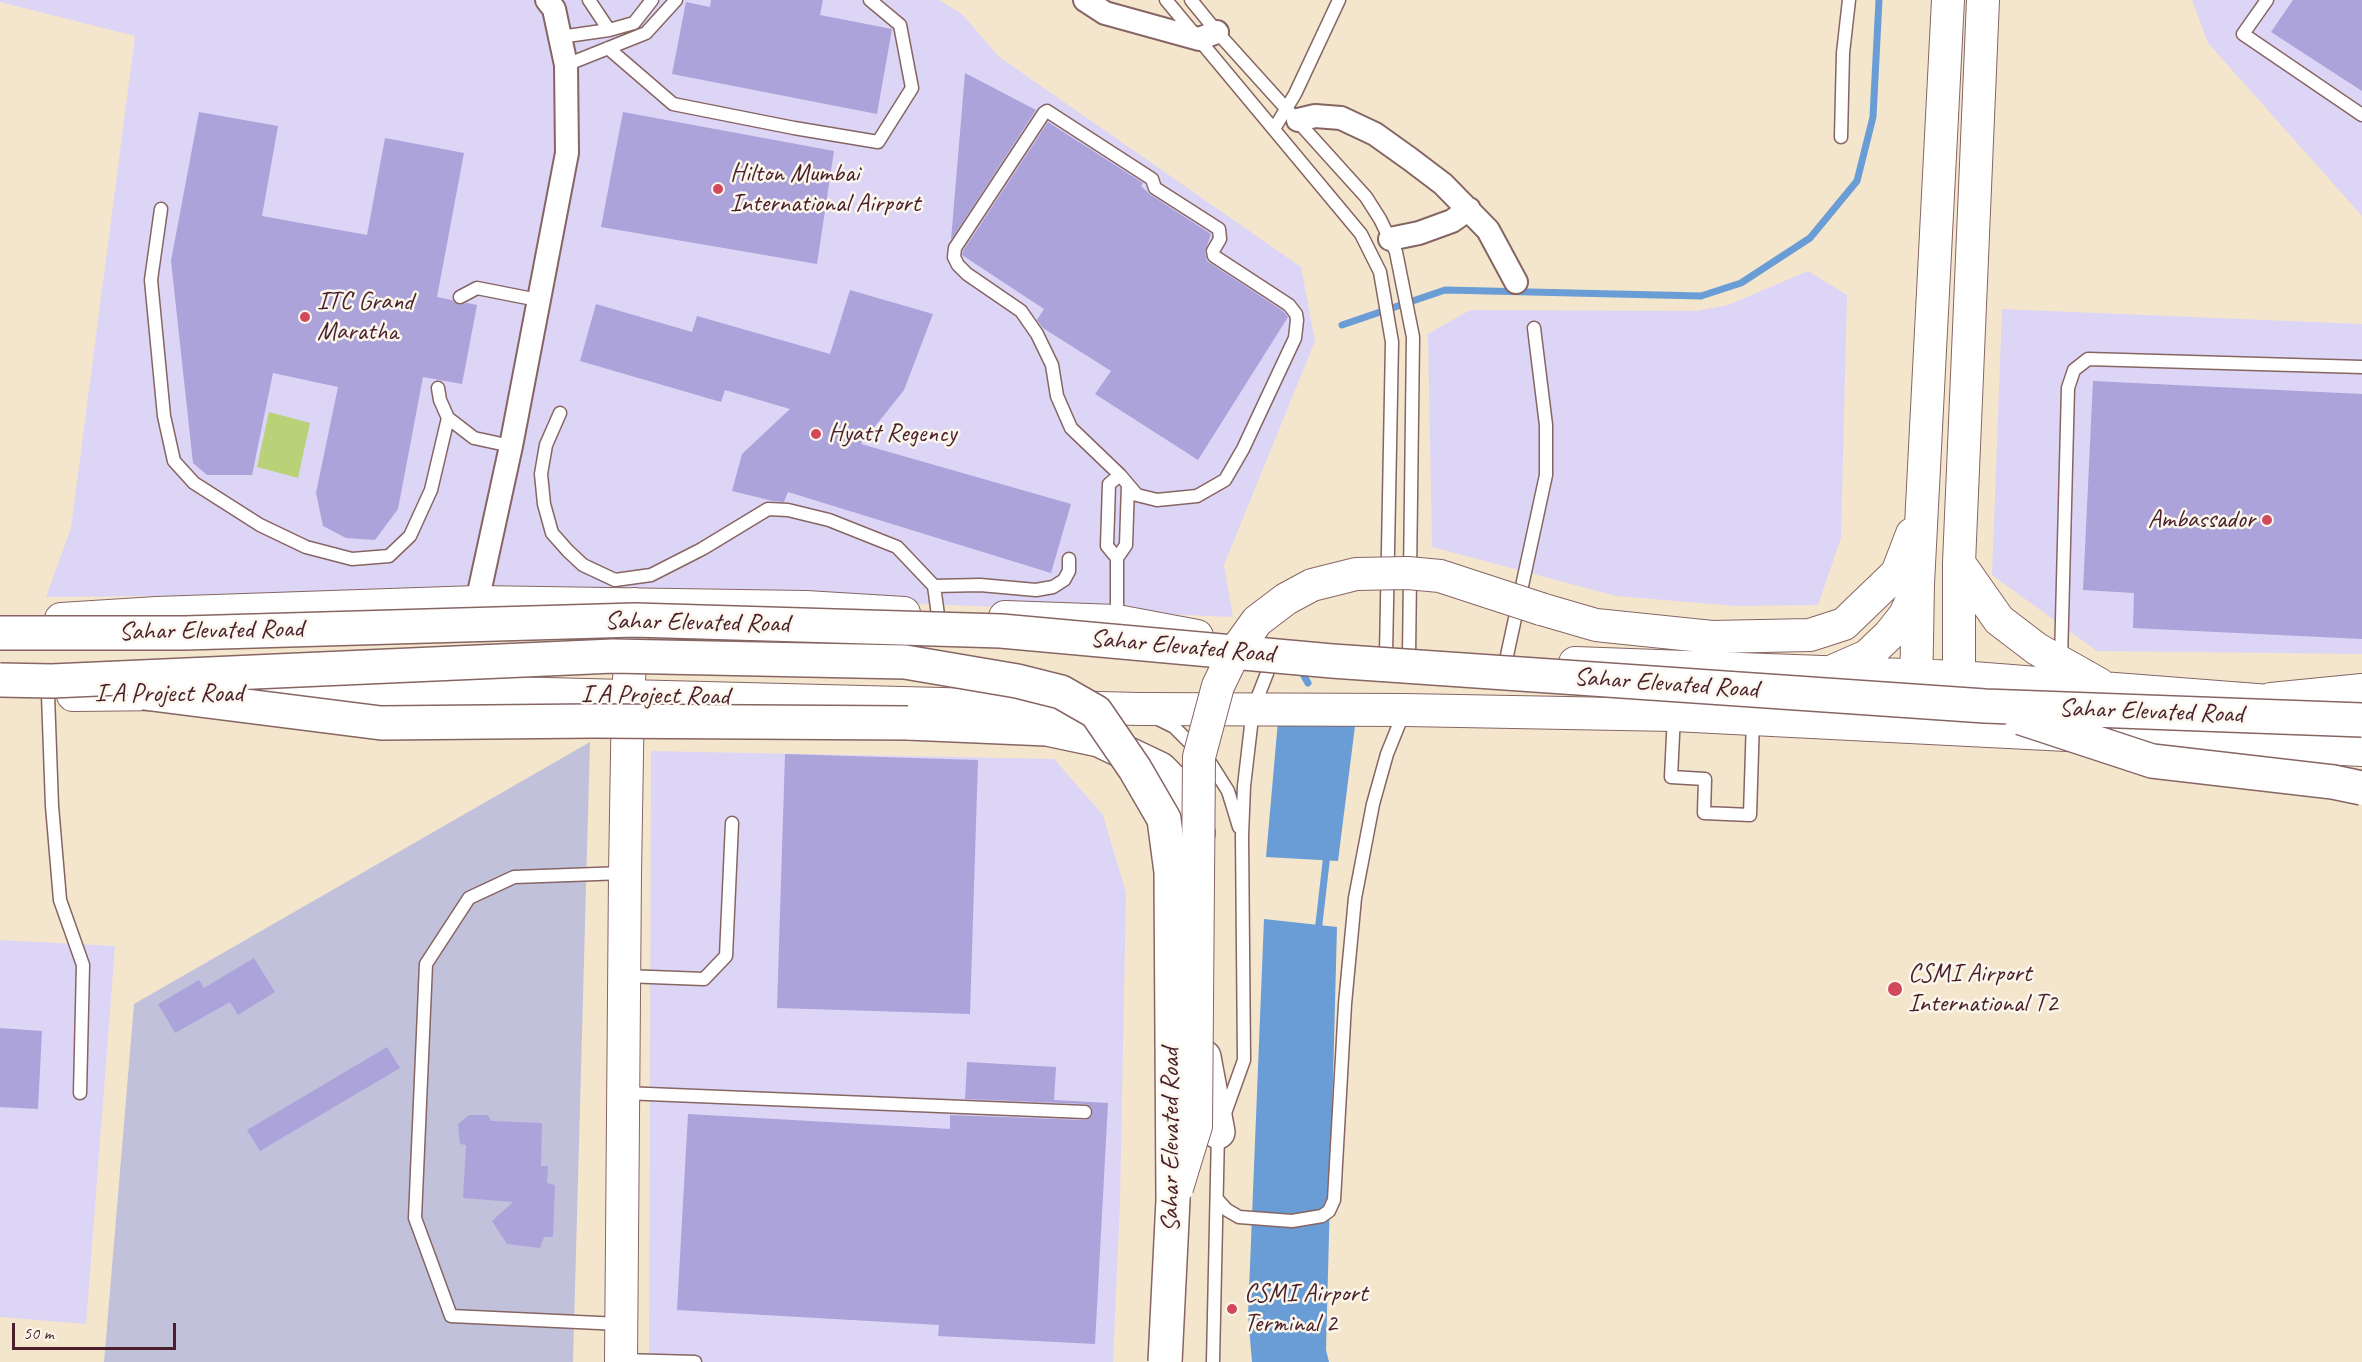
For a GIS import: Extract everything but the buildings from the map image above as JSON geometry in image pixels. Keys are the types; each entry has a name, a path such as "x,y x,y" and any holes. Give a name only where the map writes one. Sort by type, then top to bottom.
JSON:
{"main road":[{"path":"1915,727 1918,584 1948,0"},
{"path":"1958,729 1959,563 1983,0"},
{"path":"1173,1200 1196,1126 1198,757 1218,686 1234,654 1257,621 1286,599 1312,585 1356,574 1408,573 1440,576 1596,625 1712,637 1810,635 1844,624 1897,573 1912,537 1923,498"},
{"path":"1959,563 1999,620 2037,650 2107,689"},
{"path":"1831,672 1867,656 1890,635 1905,615 1918,584"},
{"path":"621,596 628,695 621,1361"},
{"path":"0,622 157,613 621,596 806,607 936,600 1117,621 1279,651 1960,677 2362,709"},
{"name":"Sahar Elevated Road","path":"0,633 185,633 635,620 990,631 1343,662 1985,706 2362,720"},
{"name":"Sahar Elevated Road","path":"0,680 50,688 613,657 905,662 1017,681 1061,692 1096,712 1135,770 1164,819 1171,872 1173,1200 1165,1362"},
{"path":"50,688 381,723 593,721 908,723 1047,729 1099,740 1160,769 1186,795 1206,856 1209,905 1203,1058 1218,1131"},
{"name":"I A Project Road","path":"0,694 50,688 468,692 1139,710"},
{"path":"2262,700 2362,690"},
{"path":"1985,706 2152,761 2332,782 2362,788"},
{"path":"1139,710 1405,710 1674,715 2362,750"}],"street":[{"path":"477,602 511,446 567,153 566,65 554,9 548,0"},
{"path":"1085,0 1105,13 1208,36"},
{"path":"1293,114 1341,118 1375,134 1443,184 1488,230 1516,282"},
{"path":"1393,245 1452,220 1469,209"}],"lane":[{"path":"589,0 609,30"},
{"path":"560,37 609,30 634,23 652,0"},
{"path":"566,65 646,33 676,0"},
{"path":"608,48 673,104 878,142 912,88 900,26 870,0"},
{"path":"1166,0 1293,114 1366,197 1393,245 1413,338 1397,655"},
{"path":"1191,0 1208,36 1274,129 1361,234 1373,256 1383,284 1392,342 1397,655"},
{"path":"1274,129 1293,114 1339,0"},
{"path":"1841,138 1844,53 1849,0"},
{"path":"2267,0 2243,34 2362,115"},
{"path":"1117,621 1117,558 1126,545 1124,480 1071,428 1057,396 1052,365 1037,334 1021,311 967,274 954,257 955,248 1037,122 1047,111 1152,179 1155,188 1219,229 1220,239 1213,251 1214,256 1289,305 1296,314 1295,338 1226,480 1197,496 1157,500 1137,495 1124,480"},
{"path":"161,209 151,280 164,416 174,461 194,483 260,525 306,547 352,559 389,556 410,536 431,490 448,418"},
{"path":"460,297 477,288 538,300"},
{"path":"1389,321 1410,318"},
{"path":"1506,660 1546,475 1546,425 1534,328"},
{"path":"2061,663 2068,388 2074,370 2088,359 2362,367"},
{"path":"438,388 440,400 448,418 474,438 511,446"},
{"path":"560,413 546,445 541,474 544,504 552,533 567,551 621,596 651,575 702,549 768,509 788,510 829,520 897,547 936,600 980,585 1036,590 1053,587 1064,580 1069,571 1069,559"},
{"path":"1117,558 1107,546 1109,484 1124,480"},
{"path":"1213,1362 1218,1131 1244,1060 1242,836 1244,786 1254,709 1279,651"},
{"path":"50,688 52,806 60,900 83,965 80,1093"},
{"name":"I A Project Road","path":"1139,710 1174,727 1211,764 1228,791 1242,836"},
{"path":"1217,1199 1227,1210 1239,1217 1292,1221 1309,1219 1327,1213 1334,1200 1345,1004 1355,898 1373,804 1387,754 1405,710"},
{"path":"1674,715 1671,777 1705,779 1704,813 1750,815 1753,718"},
{"path":"624,976 704,979 726,956 732,823"},
{"path":"621,1324 451,1316 415,1218 426,964 469,898 505,881 514,877 625,873"},
{"path":"623,1093 1085,1112"},
{"path":"621,1361 695,1362"}],"shaded area":[{"path":"0,0 939,0 962,14 998,56 1301,267 1315,341 1224,565 1233,617 643,592 46,597 71,528 135,36 0,2"},
{"path":"2192,0 2362,0 2362,216 2208,43"},
{"path":"1808,271 1847,295 1841,538 1818,605 1736,606 1616,596 1432,547 1428,334 1470,310 1696,311 1728,305"},
{"path":"2002,309 2362,324 2362,654 2097,651 1992,575"},
{"path":"590,742 573,1362 104,1362 134,1004"},
{"path":"651,751 1054,759 1103,815 1126,893 1120,1202 1113,1362 649,1362"},
{"path":"0,940 115,946 86,1324 0,1317"}],"green space":[{"path":"269,412 310,423 298,478 257,467"}],"water":[{"path":"1278,721 1355,726 1338,861 1266,857"},
{"path":"1264,919 1337,927 1326,1350 1329,1362 1252,1362 1248,1315"}],"waterway":[{"path":"1342,325 1445,290 1701,296 1741,283 1810,238 1857,181 1873,117 1879,0"},
{"path":"1299,667 1308,683"},
{"path":"1318,932 1327,854"}],"place":[{"name":"Hilton Mumbai International Airport","path":"718,189"},
{"name":"ITC Grand Maratha","path":"305,317"},
{"name":"Hyatt Regency","path":"816,434"},
{"name":"Ambassador","path":"2267,520"},
{"name":"CSMI Airport International T2","path":"1895,989"},
{"name":"CSMI Airport Terminal 2","path":"1232,1309"}]}
